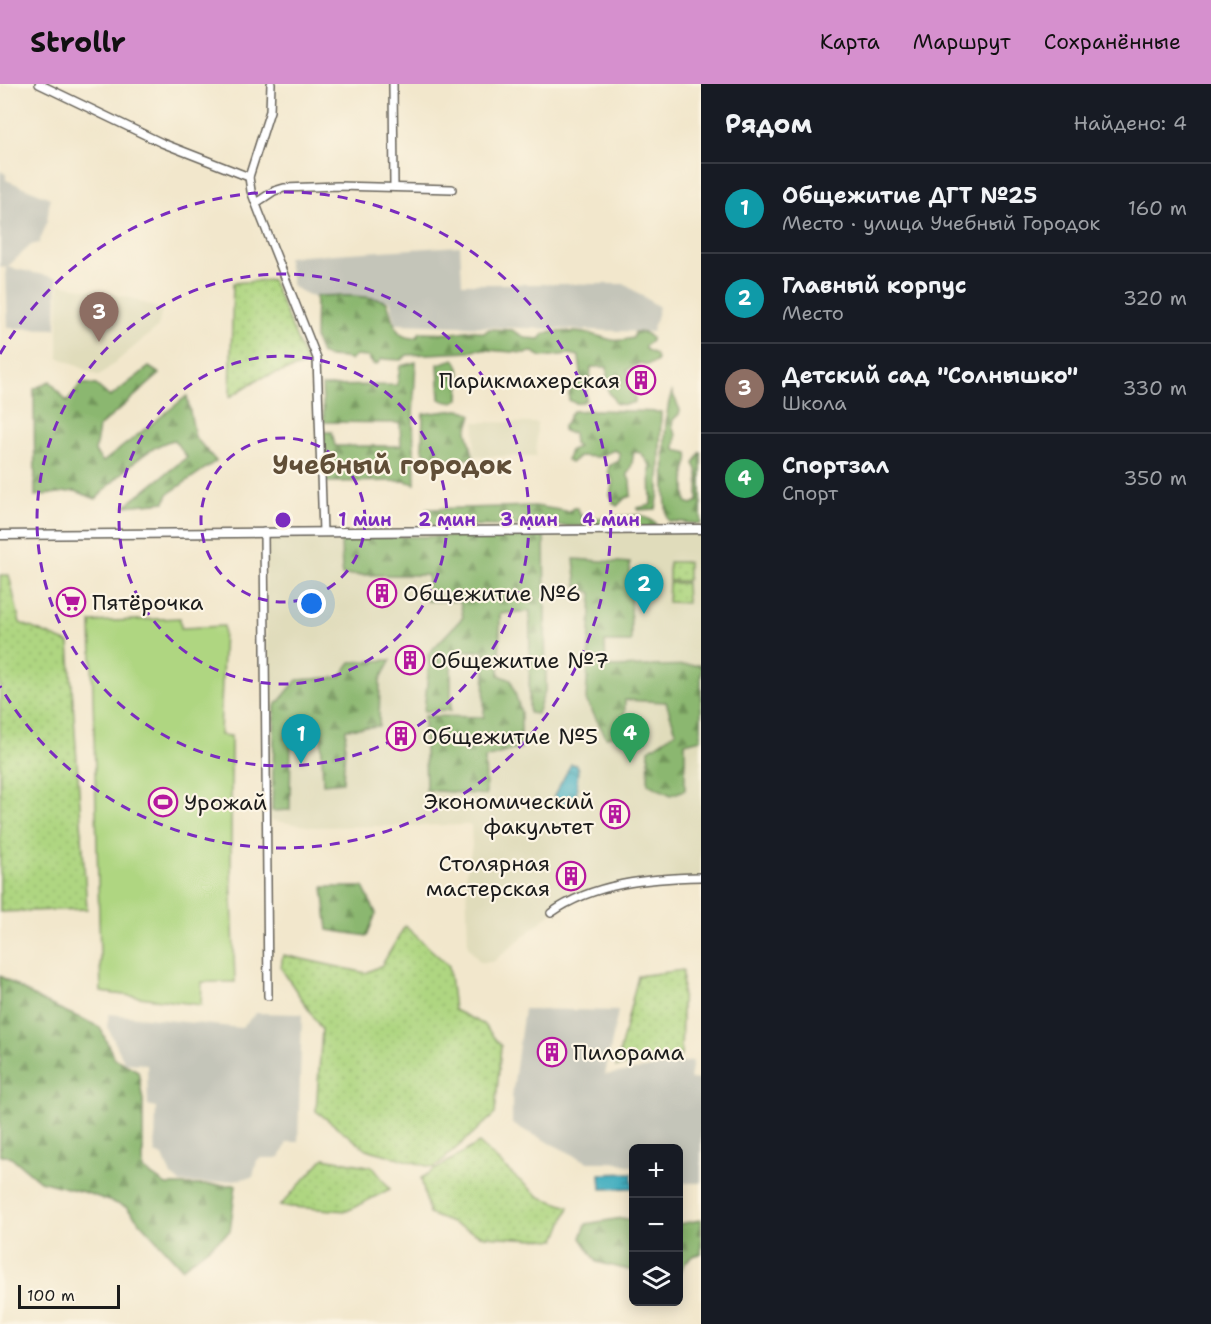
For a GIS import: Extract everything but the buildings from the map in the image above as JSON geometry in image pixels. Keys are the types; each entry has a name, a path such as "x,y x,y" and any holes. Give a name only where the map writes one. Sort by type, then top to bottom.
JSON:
{"street":[{"path":"39,84 170,147 249,177"},
{"path":"271,84 270,111 249,177 256,203 317,358 322,532"},
{"path":"393,84 394,186"},
{"path":"256,203 274,191 284,188 394,186 452,189"},
{"path":"1,535 701,529"},
{"path":"264,532 268,996"},
{"path":"551,913 562,905 610,886 701,877"}],"shaded area":[{"path":"0,171 6,174 6,180 50,198 47,222 39,243 31,245 7,267 57,278 56,329 8,328 6,268 0,266"},
{"path":"460,246 462,284 624,284 659,307 652,332 396,324 390,301 371,298 313,297 293,287 287,257"},
{"path":"59,284 128,297 162,310 158,327 99,376 58,357"},
{"path":"475,422 537,423 536,457 474,456"},
{"path":"701,530 701,879 628,882 563,903 493,962 480,962 468,946 466,877 472,845 471,825 314,827 269,820 265,533"},
{"path":"524,1009 618,1011 605,1075 693,1061 690,1079 701,1080 701,1183 683,1183 683,1144 629,1144 629,1165 616,1162 588,1162 512,1124 512,1097"},
{"path":"256,1013 302,1014 298,1142 287,1142 280,1158 257,1160 253,1177 211,1183 181,1183 171,1176 163,1156 155,1153 156,1107 148,1105 147,1064 125,1063 107,1026 109,1014 241,1028"}],"green space":[{"path":"272,280 307,364 258,379 230,397 233,283"},
{"path":"316,296 363,297 387,302 399,332 409,338 417,337 420,332 453,333 472,330 484,333 489,329 512,330 526,338 540,339 545,333 567,332 619,340 633,338 635,332 640,332 646,333 651,338 645,349 655,354 657,359 656,362 647,365 640,363 627,370 632,380 630,391 635,397 635,402 625,405 615,403 607,387 607,367 591,367 590,379 586,384 586,400 576,403 569,400 569,395 581,378 579,356 569,354 542,357 533,352 476,349 470,352 407,355 402,360 382,359 376,365 368,357 355,356 350,360 321,354 315,339"},
{"path":"454,359 460,372 459,399 447,402 440,399 438,364"},
{"path":"416,362 413,415 415,484 405,481 326,482 322,432 332,432 335,446 401,446 400,423 324,422 322,386 397,385 400,366"},
{"path":"149,367 160,374 99,427 95,452 103,462 187,396 195,437 216,461 168,494 165,502 125,506 187,457 174,440 164,443 143,456 96,499 75,491 35,496 34,389 50,381 67,402 81,383 96,385 110,397"},
{"path":"672,392 680,410 673,420 672,427 676,435 675,450 688,453 685,472 686,502 692,504 698,501 698,477 694,464 701,451 701,524 669,521 667,517 665,435"},
{"path":"466,411 472,415 467,431 474,459 428,458 422,449 423,414"},
{"path":"573,411 661,412 659,493 656,509 638,510 637,508 651,505 650,465 641,453 634,452 627,474 631,496 625,498 617,506 610,495 613,481 608,471 609,466 619,461 620,453 614,450 599,457 580,456 571,463 567,460 570,450 578,447 574,444 573,432 568,433 563,430 570,414"},
{"path":"535,506 566,511 577,508 582,518 588,513 595,518 641,515 656,524 654,527 423,525 427,509"},
{"path":"544,536 546,688 537,714 529,713 530,611 500,614 499,675 511,680 521,712 521,748 485,758 486,795 426,790 424,716 484,717 485,651 458,651 451,662 451,710 424,711 429,666 428,654 463,617 460,601 427,601 428,575 342,575 341,537"},
{"path":"574,559 630,563 631,642 605,642 606,667 701,665 701,739 685,743 685,790 671,795 648,784 649,750 676,732 666,702 625,700 624,734 606,737 586,700 592,593 577,586"},
{"path":"669,562 688,562 686,581 669,581"},
{"path":"0,575 9,575 20,623 69,643 87,909 0,912"},
{"path":"669,583 686,583 687,603 668,602"},
{"name":"Урожай","path":"180,618 181,628 224,626 220,735 231,736 231,868 235,982 202,982 201,1005 101,992 91,622"},
{"path":"391,660 380,680 379,726 346,729 343,782 323,784 321,730 291,730 290,810 272,811 275,706 297,680 340,677 351,662"},
{"path":"323,887 363,887 376,913 367,936 328,930"},
{"path":"405,926 449,966 454,1010 483,1024 501,1046 495,1114 434,1168 366,1149 316,1111 322,1030 281,968 283,955 366,973 382,965"},
{"path":"683,970 681,1056 616,1067 638,976"},
{"path":"0,976 40,1000 100,1027 114,1058 138,1071 143,1100 143,1169 166,1185 236,1185 230,1231 182,1268 126,1207 87,1193 40,1181 10,1156 0,1156"},
{"path":"479,1143 540,1197 569,1207 556,1240 483,1236 429,1214 421,1178"},
{"path":"324,1158 373,1167 390,1189 347,1211 280,1206"},
{"path":"622,1218 629,1219 629,1270 597,1262 581,1238 586,1224"},
{"path":"701,1220 701,1254 690,1258 683,1266 683,1252 683,1223"}],"water":[{"path":"571,764 576,765 578,769 576,800 573,804 555,802 554,796"},
{"path":"629,1173 629,1188 601,1189 600,1174"}],"place":[{"name":"Детский сад \"Солнышко\"","path":"99,342"},
{"name":"Парикмахерская","path":"641,380"},
{"name":"Общежитие №6","path":"382,593"},
{"name":"Пятёрочка","path":"71,602"},
{"name":"Главный корпус","path":"644,614"},
{"name":"Общежитие №7","path":"410,660"},
{"name":"Общежитие №5","path":"401,736"},
{"name":"Спортзал","path":"630,763"},
{"name":"Общежитие ДГТ №25","path":"301,764"},
{"name":"Урожай","path":"163,802"},
{"name":"Экономический факультет","path":"615,814"},
{"name":"Столярная мастерская","path":"571,876"},
{"name":"Пилорама","path":"552,1052"}],"district":[{"name":"Учебный городок","path":"392,464"}]}
